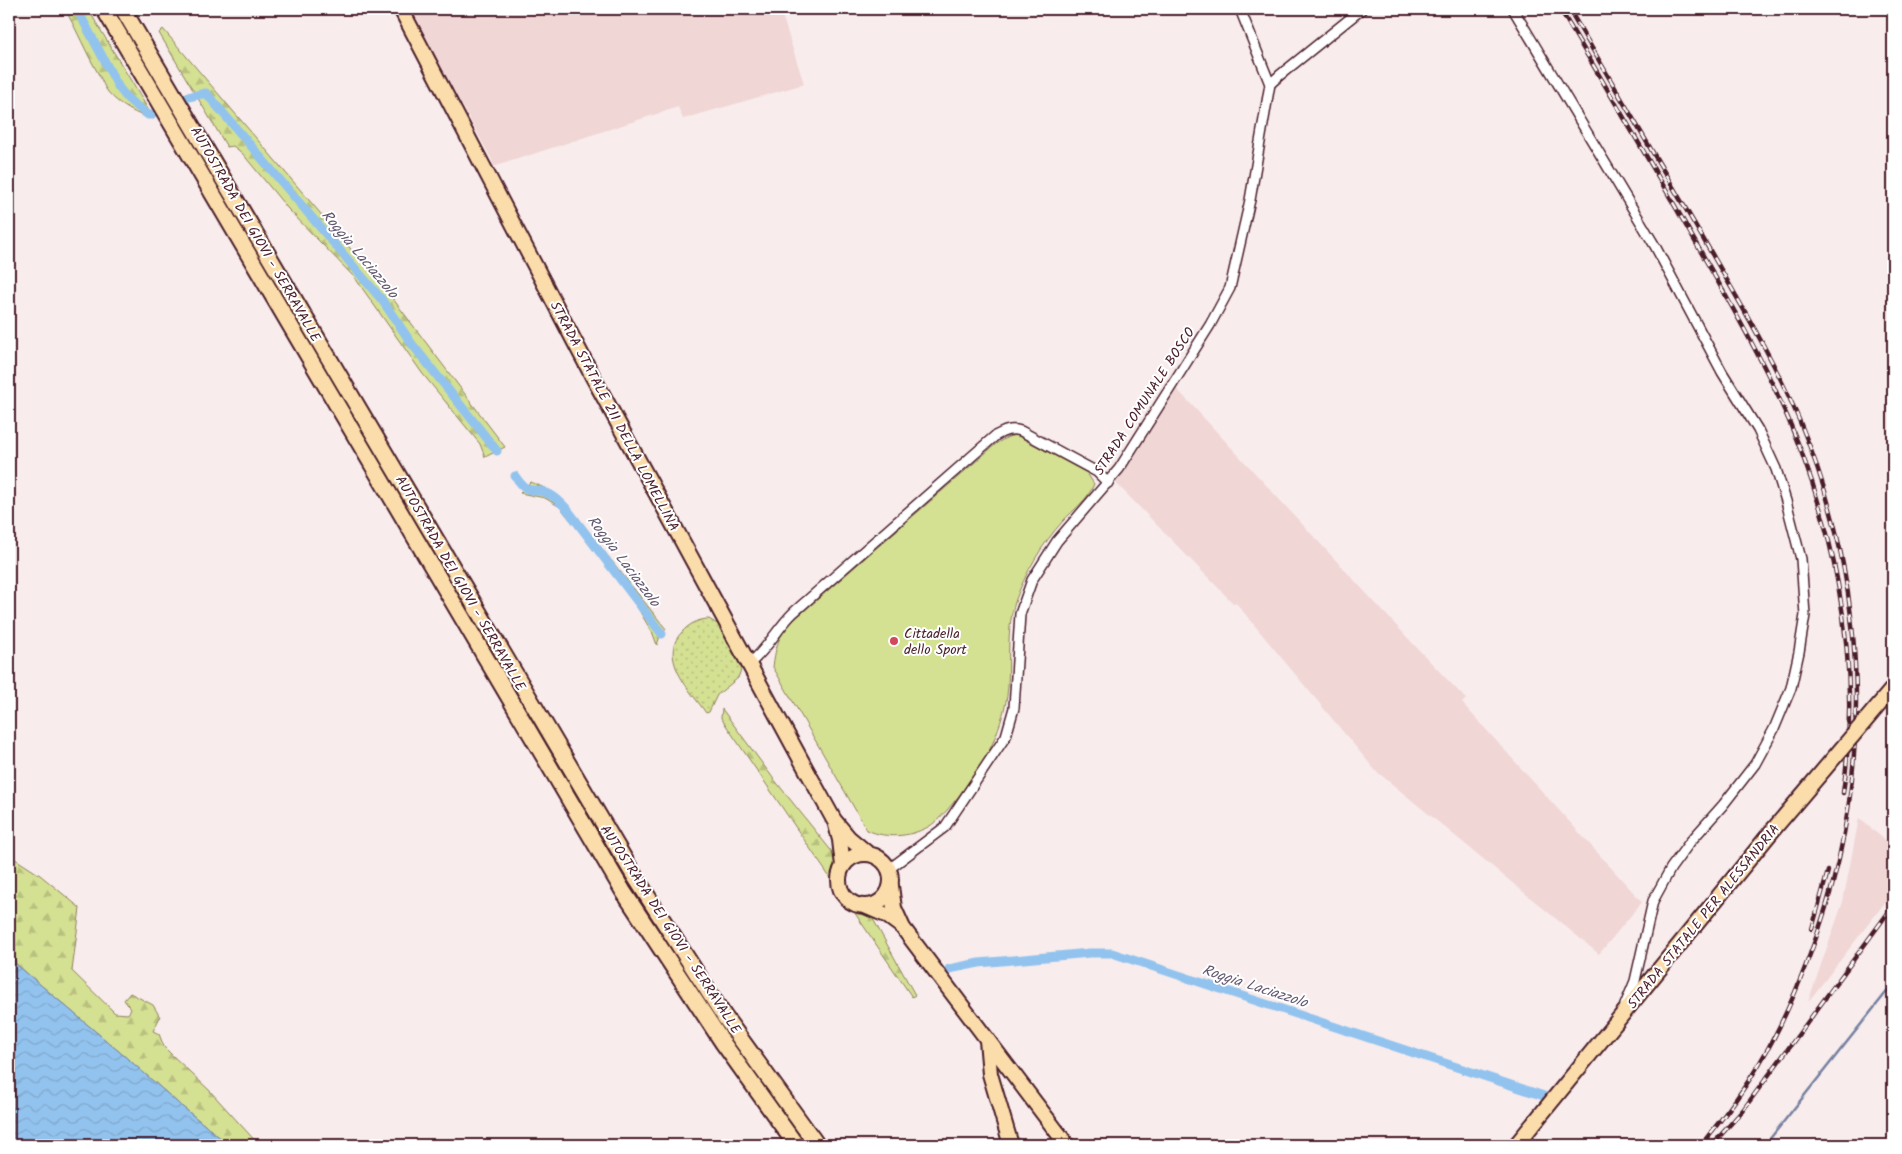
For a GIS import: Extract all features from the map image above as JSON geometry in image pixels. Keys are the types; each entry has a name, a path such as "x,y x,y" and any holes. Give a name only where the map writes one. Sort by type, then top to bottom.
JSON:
{"highway":[{"name":"AUTOSTRADA DEI GIOVI - SERRAVALLE","path":"104,9 623,891 722,1043 796,1145"},
{"name":"AUTOSTRADA DEI GIOVI - SERRAVALLE","path":"123,9 632,872 724,1016 817,1145"}],"main road":[{"name":"STRADA STATALE 211 DELLA LOMELLINA","path":"400,9 593,377 834,820 849,838 867,853 883,860 889,869 894,908 904,928 1068,1145"},
{"name":"STRADA STATALE PER ALESSANDRIA","path":"1516,1145 1614,1024 1646,988 1772,831 1893,688"},
{"name":"STRADA STATALE 211 DELLA LOMELLINA","path":"834,820 840,840 843,866 839,876 842,893 850,901 886,915 904,928"},
{"path":"843,866 856,855 867,853"},
{"path":"865,906 875,904 884,899 891,886"},
{"path":"987,1039 990,1074 1011,1145"}],"street":[{"path":"1240,9 1270,84 1362,9"},
{"path":"1514,9 1655,246 1722,372 1758,430 1776,470 1801,559 1805,615 1799,652 1787,696 1774,729 1755,764 1723,805 1690,842 1671,868 1653,901 1635,981 1628,1001 1614,1024"},
{"name":"STRADA COMUNALE BOSCO","path":"889,869 945,827 1006,736 1014,708 1020,614 1025,597 1044,558 1056,541 1108,483 1150,420 1210,324 1230,288 1250,200 1270,84"},
{"path":"749,664 760,656 780,627 794,612 1003,432 1015,429 1021,431 1097,472 1108,483"}],"shaded area":[{"path":"410,9 780,9 804,84 683,119 678,107 493,167 492,160"},
{"path":"1176,388 1466,699 1462,703 1642,902 1599,954 1375,770 1236,603 1234,604 1116,483"},
{"path":"1859,818 1893,847 1893,892 1808,1002 1843,902"}],"green space":[{"path":"65,9 88,9 154,119 129,109 108,92"},
{"path":"163,29 390,295 505,447 485,457 480,444 422,373 355,278 288,209 242,153 233,146 227,147 159,33"},
{"name":"Cittadella dello Sport","path":"1016,435 1087,473 1094,484 1084,500 1048,539 1035,559 1019,591 1010,625 1006,703 994,741 980,766 954,802 928,827 898,836 875,833 867,830 773,667 775,652 781,635 795,619 997,443"},
{"path":"531,482 549,490 564,501 666,629 660,636 657,645 653,634 630,595 560,507 545,498 520,493"},
{"path":"709,619 719,625 742,667 738,678 717,695 709,712 706,713 685,685 679,674 673,653 675,642 685,629 698,621"},
{"path":"722,709 773,778 841,863 835,881 833,882 721,718"},
{"path":"9,855 40,875 80,908 72,971 115,1013 128,1014 131,1009 124,1000 130,993 153,1005 160,1017 153,1031 159,1034 164,1047 209,1090 259,1145 229,1145 16,964 9,941"},
{"path":"852,909 868,910 915,995 912,997"}],"water":[{"path":"9,941 16,964 229,1145 9,1145"}],"waterway":[{"name":"Roggia Laciazzolo","path":"77,9 119,88 128,99 148,115 152,115"},
{"name":"Roggia Laciazzolo","path":"188,97 206,93 382,300 412,344 497,451"},
{"name":"Roggia Laciazzolo","path":"515,476 524,487 552,495 567,509 662,634"},
{"name":"Roggia Laciazzolo","path":"949,969 979,963 1090,953 1112,953 1544,1096"},
{"path":"1765,1145 1893,984"}],"railway":[{"path":"1560,9 1745,329 1773,385 1794,433 1812,482 1827,533 1838,584 1845,636 1849,688 1848,741 1843,793"},
{"path":"1569,9 1741,304 1789,398 1800,422 1823,487 1841,553 1851,621 1856,689 1854,757 1845,825 1830,892 1809,957 1776,1034 1741,1092 1701,1145"},
{"path":"1812,929 1828,871"},
{"path":"1712,1145 1743,1110 1893,906"}],"place":[{"name":"Cittadella dello Sport","path":"894,641"}]}
